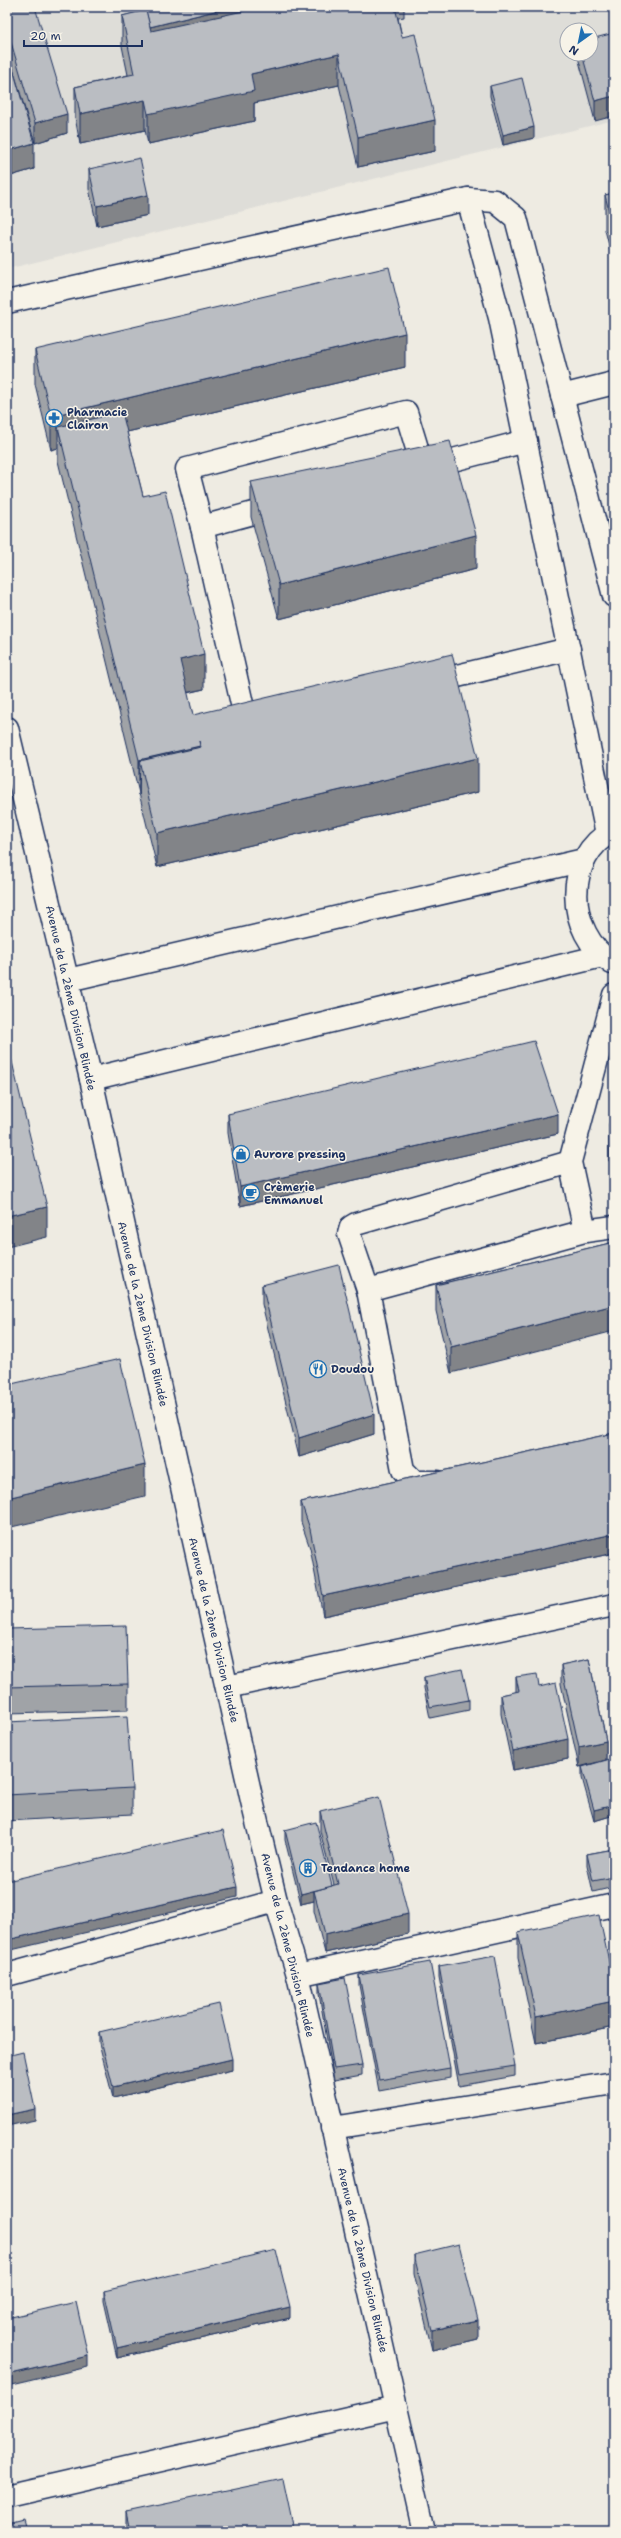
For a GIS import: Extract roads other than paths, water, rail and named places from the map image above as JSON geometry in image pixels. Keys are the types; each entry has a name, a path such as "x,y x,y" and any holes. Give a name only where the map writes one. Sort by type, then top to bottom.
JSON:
{"street":[{"path":"91,1079 608,960 586,936 576,911 576,885 584,860 594,845 611,832 569,649 500,318 468,199"},
{"path":"7,302 468,199 495,201 516,218 614,596"},
{"path":"562,396 614,383"},
{"path":"277,718 246,726 202,527 187,469 406,412 423,468"},
{"path":"400,474 526,440"},
{"path":"202,527 301,500"},
{"path":"408,687 569,649"},
{"name":"Avenue de la 2ème Division Blindée","path":"7,728 91,1079 276,1901 298,1975 424,2531"},
{"path":"68,980 584,860"},
{"path":"585,1231 570,1162 609,1033 614,995"},
{"path":"461,1477 431,1484 416,1482 403,1470 368,1290 350,1234 351,1227 356,1224 570,1162"},
{"path":"368,1290 585,1231 614,1227"},
{"path":"227,1687 614,1605"},
{"path":"7,1975 276,1901"},
{"path":"298,1975 614,1905"},
{"path":"332,2128 614,2083"},
{"path":"7,2496 396,2407"}],"place":[{"name":"Pharmacie Clairon","path":"54,418"},
{"name":"Aurore pressing","path":"241,1154"},
{"name":"Crèmerie Emmanuel","path":"251,1193"},
{"name":"Doudou","path":"318,1369"},
{"name":"Tendance home","path":"308,1868"}]}
